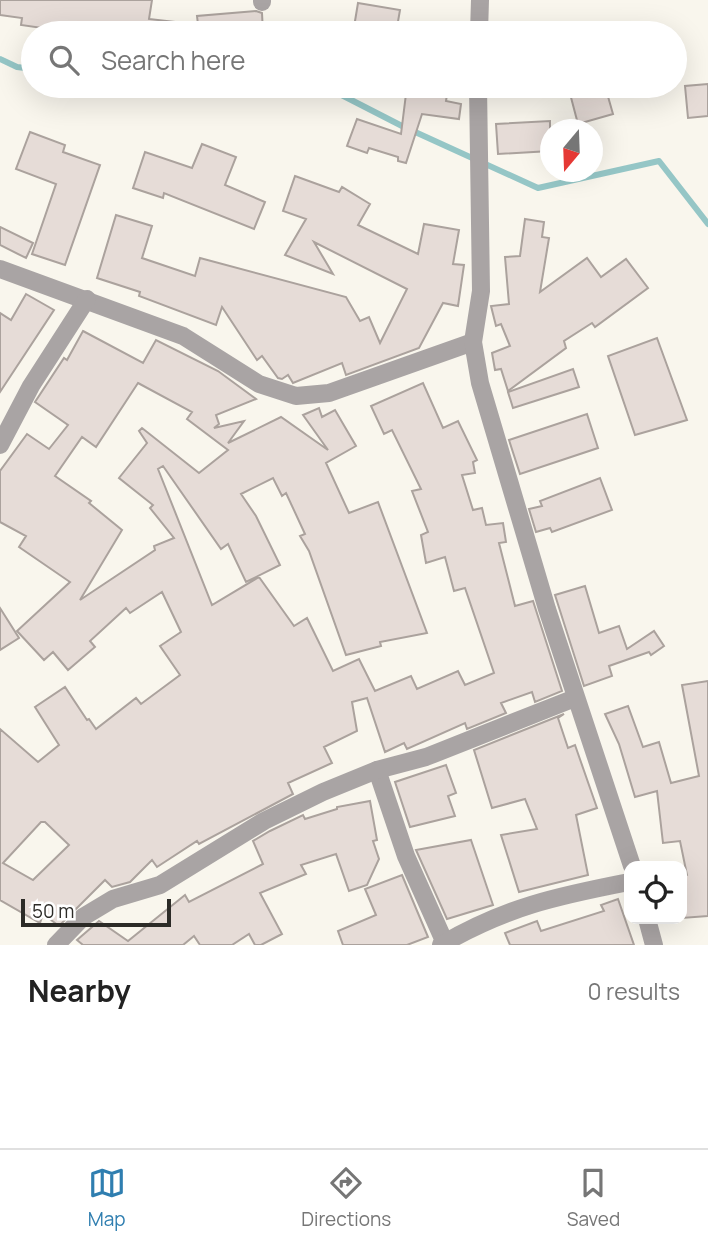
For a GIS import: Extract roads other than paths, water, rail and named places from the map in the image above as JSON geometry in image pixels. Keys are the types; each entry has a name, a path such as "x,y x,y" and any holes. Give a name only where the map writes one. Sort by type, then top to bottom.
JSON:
{"street":[{"path":"479,21 480,0"},
{"path":"478,98 481,291 473,342 485,402 575,698 630,861"},
{"path":"0,269 183,336 259,384 296,396 329,393 473,342"},
{"path":"0,445 31,386 87,299"},
{"path":"56,945 83,917 113,899 160,885 264,821 377,770 426,757 575,698"},
{"path":"377,770 406,856 443,944 510,909 566,894 624,883"},
{"path":"648,924 654,945"}],"waterway":[{"path":"0,59 21,68"},
{"path":"347,98 538,188 659,161 708,224"}]}
